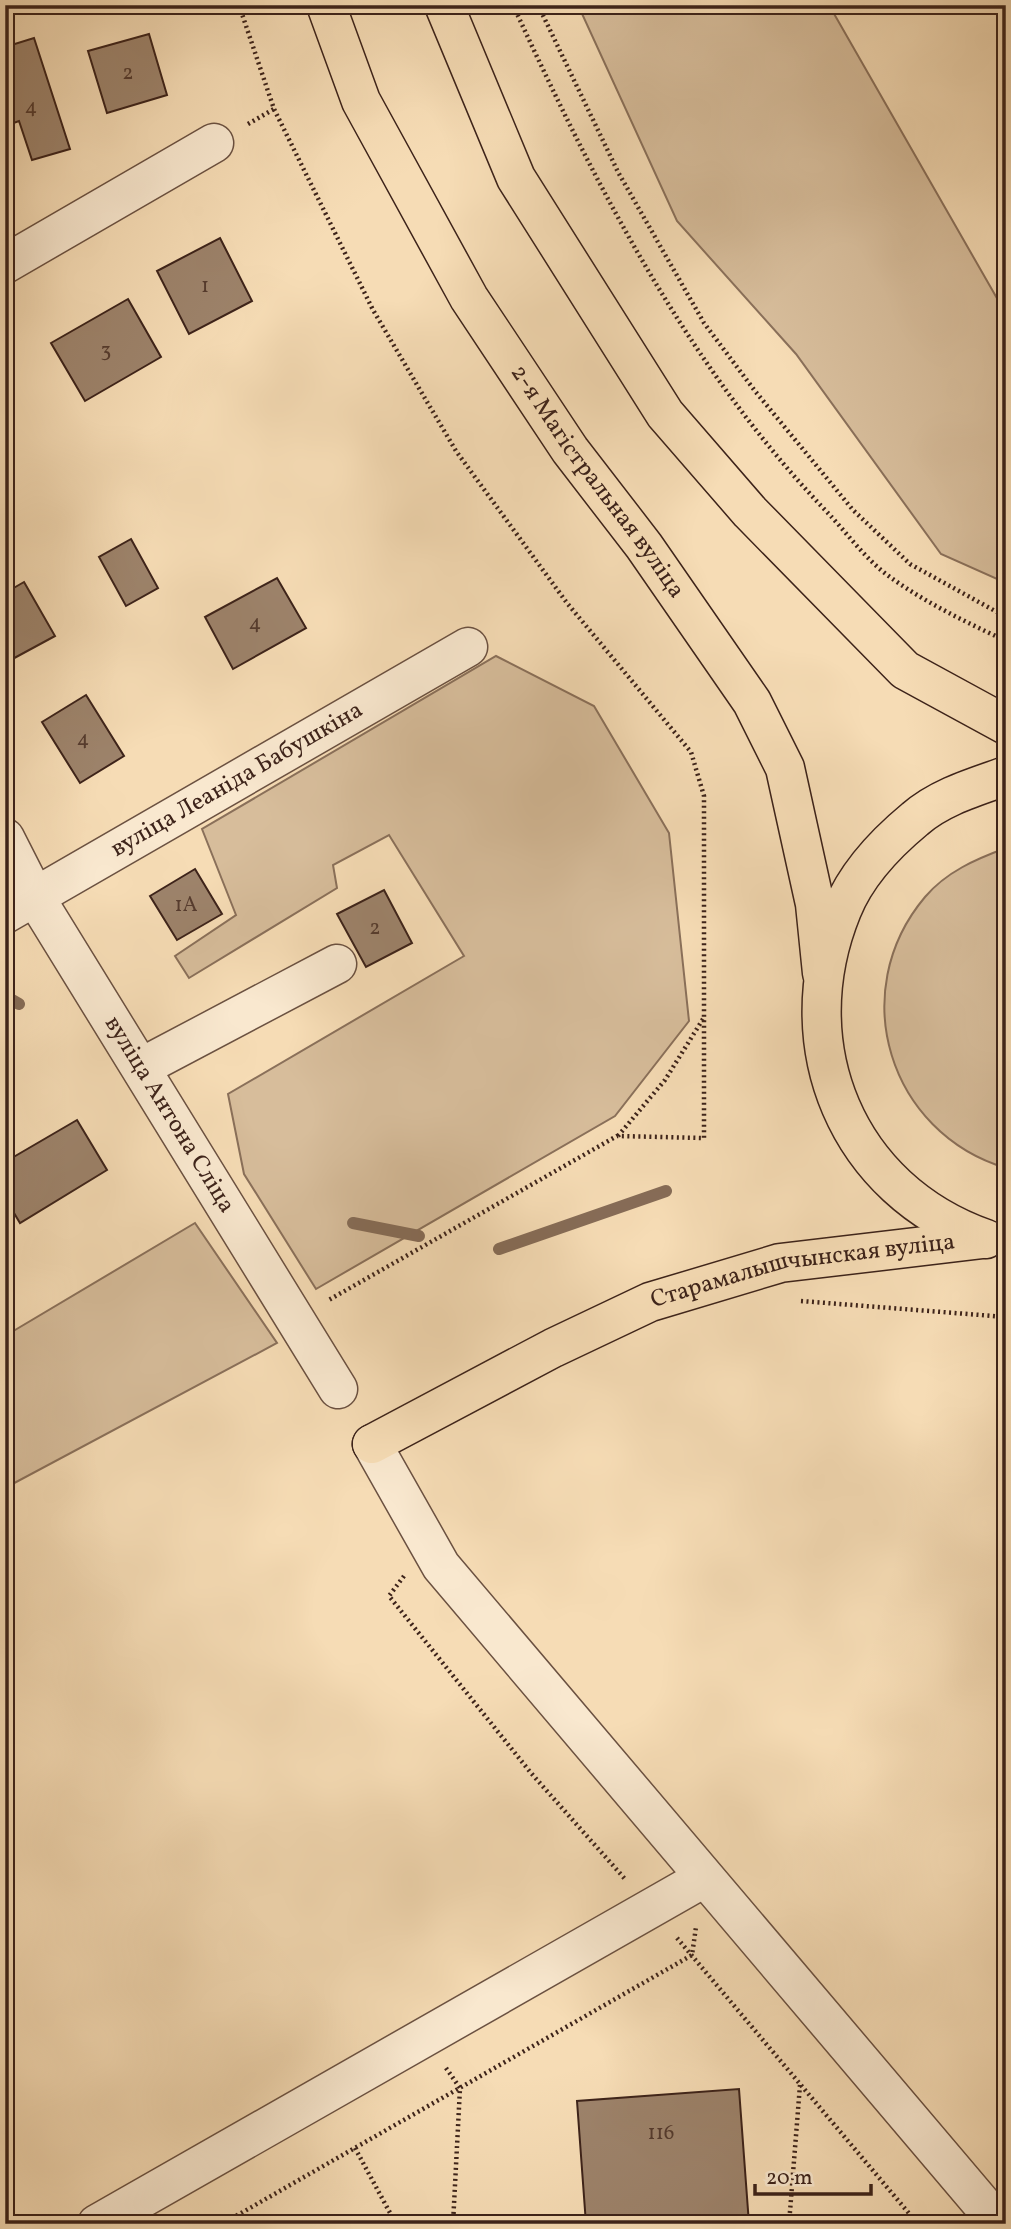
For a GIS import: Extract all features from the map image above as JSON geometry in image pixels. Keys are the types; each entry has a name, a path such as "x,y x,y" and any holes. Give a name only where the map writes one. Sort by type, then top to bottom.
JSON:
{"main road":[{"name":"2-я Магістральная вуліца","path":"326,5 361,101 469,298 570,450 644,546 752,702 785,768 815,904 822,973"},
{"path":"444,5 516,178 665,414 750,512 905,670 1006,725"},
{"name":"Старамалышчынская вуліца","path":"994,1242 920,1206 873,1163 843,1115 828,1074 820,1032 822,973 842,908 867,866 916,817 959,792 1006,776"},
{"name":"Старамалышчынская вуліца","path":"372,1444 553,1348 650,1302 780,1263 994,1242"}],"street":[{"path":"5,264 215,143"},
{"name":"вуліца Леаніда Бабушкіна","path":"20,906 468,647"},
{"name":"вуліца Антона Сліца","path":"5,838 20,906 142,1067 338,1389"},
{"path":"142,1067 337,964"},
{"path":"372,1444 441,1566 999,2224"},
{"path":"97,2224 704,1878"}],"path":[{"path":"239,5 280,122 373,310 456,451 567,603 691,752 704,796 704,1138 617,1136"},
{"path":"513,5 576,143 696,350 783,467 887,576 940,609 1006,641"},
{"path":"538,5 618,172 704,323 755,391 853,510 910,564 1006,617"},
{"path":"296,1319 617,1136 665,1080 704,1018"},
{"path":"796,1298 806,1304 1006,1317"},
{"path":"222,2224 692,1955"},
{"path":"425,2036 460,2088 453,2224"},
{"path":"789,2224 800,2084"},
{"path":"355,2148 396,2224"}],"shaded area":[{"path":"578,5 829,5 1006,314 1006,583 941,554 796,354 677,221"},
{"path":"496,656 594,706 669,833 689,1021 615,1116 316,1289 244,1174 228,1094 464,956 389,835 333,865 337,888 189,978 175,956 236,915 202,829"},
{"path":"1006,848 1006,1168 966,1150 933,1124 908,1092 892,1055 885,1015 887,974 901,934 925,897 942,880 962,867"},
{"path":"195,1223 277,1343 5,1488 5,1336"}],"building":[{"path":"149,34 167,95 107,113 88,51"},
{"path":"34,38 70,149 32,160 19,121 5,126 5,47"},
{"path":"220,238 252,301 189,334 157,271"},
{"path":"128,299 161,357 85,401 51,343"},
{"path":"131,539 158,588 126,606 99,557"},
{"path":"277,578 306,628 233,669 205,617"},
{"path":"24,582 55,636 7,662 5,593"},
{"path":"86,695 124,756 80,783 42,722"},
{"path":"195,869 222,914 177,940 150,896"},
{"path":"384,890 412,943 366,967 337,914"},
{"path":"77,1120 107,1170 20,1223 5,1198 5,1162"},
{"path":"739,2089 749,2224 586,2224 577,2101"}],"waterway":[{"path":"5,996 19,1004"},
{"path":"499,1249 666,1191"},
{"path":"353,1223 419,1236"}]}
